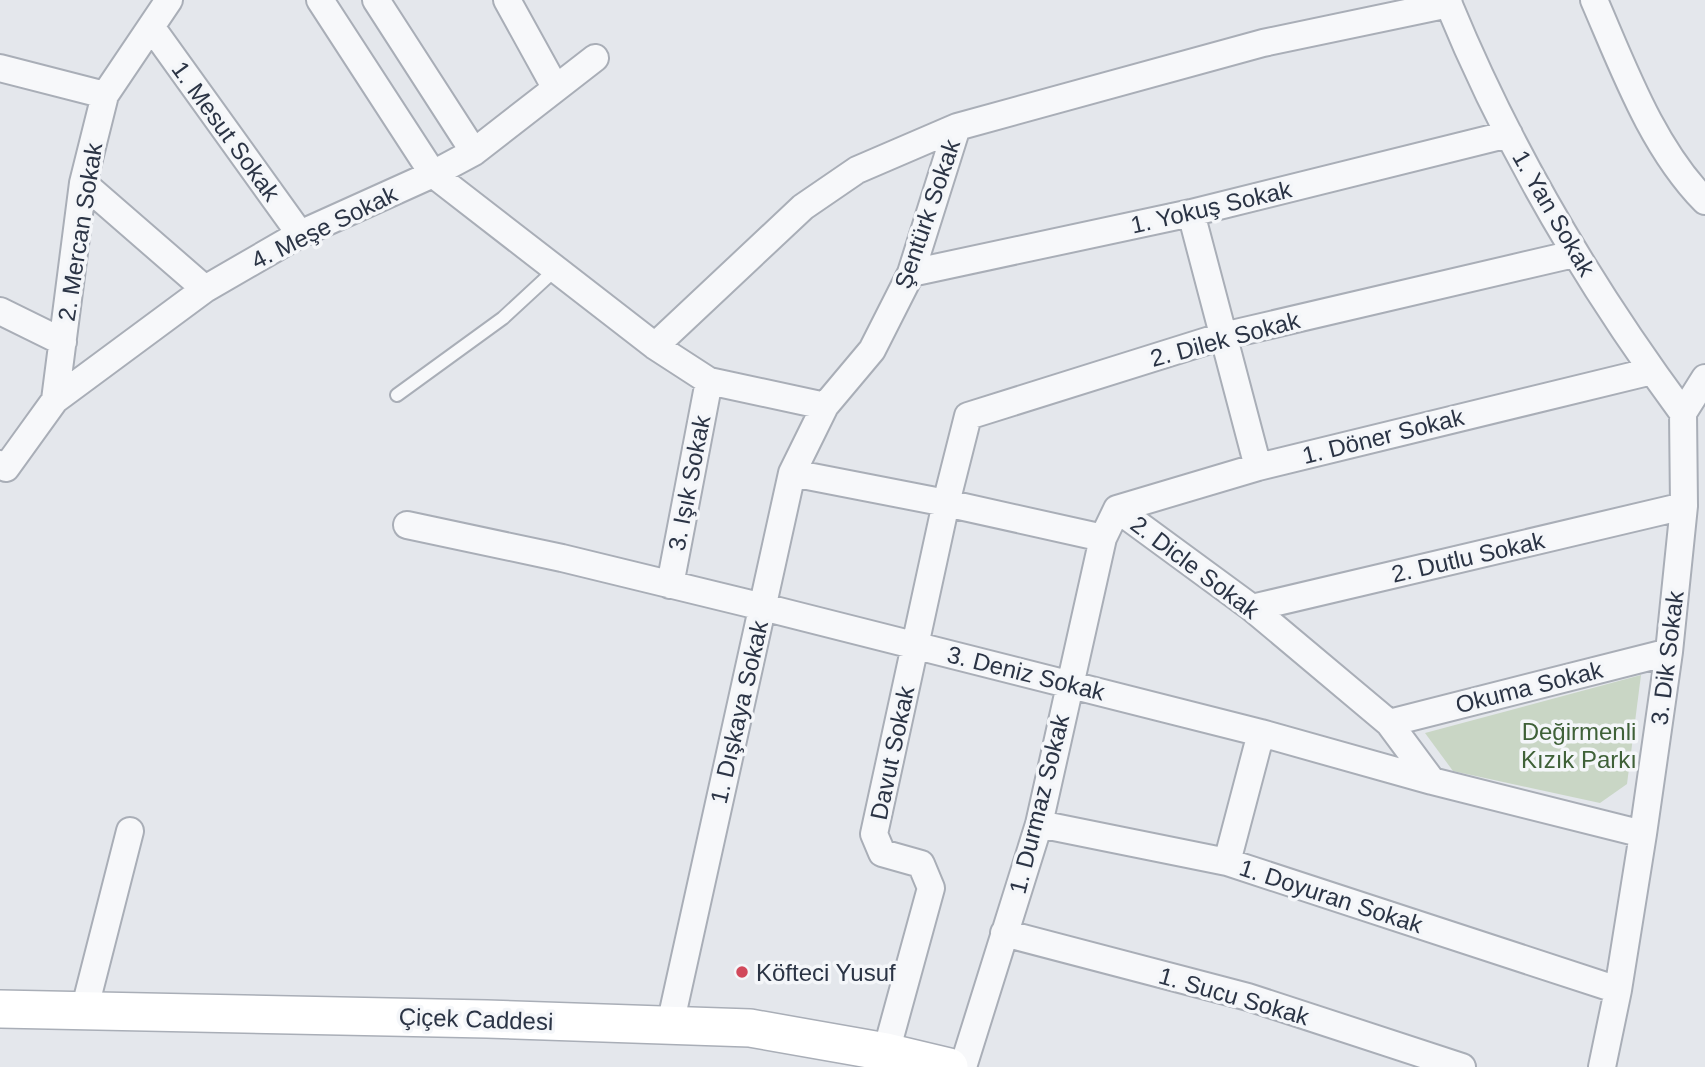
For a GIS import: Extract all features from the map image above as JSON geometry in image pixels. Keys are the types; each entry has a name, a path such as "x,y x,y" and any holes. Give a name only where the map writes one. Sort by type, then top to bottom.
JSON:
{"main road":[{"name":"Çiçek Caddesi","path":"0,1009 750,1028 886,1052 949,1067"}],"street":[{"name":"2. Mercan Sokak","path":"3,466 55,400 83,183 106,94 169,0"},
{"path":"320,0 433,174 655,346 709,381 825,406"},
{"path":"376,0 474,152"},
{"path":"507,0 555,87"},
{"path":"1594,0 1653,130 1688,183 1705,201"},
{"name":"Şentürk Sokak","path":"825,406 872,351 911,273 957,127 1263,43 1448,2"},
{"name":"1. Yan Sokak","path":"1448,2 1509,134 1574,254 1683,414"},
{"name":"1. Mesut Sokak","path":"152,28 300,234"},
{"name":"4. Meşe Sokak","path":"55,400 205,289 300,234 433,174 474,152 595,58"},
{"path":"0,68 106,94"},
{"path":"655,346 803,207 857,170 957,127"},
{"name":"1. Yokuş Sokak","path":"911,273 1191,213 1509,134"},
{"path":"83,183 205,289"},
{"path":"1191,213 1258,467"},
{"name":"2. Dilek Sokak","path":"946,503 968,416 1223,336 1574,254"},
{"path":"0,311 63,341"},
{"name":"1. Döner Sokak","path":"1117,509 1258,467 1652,371"},
{"path":"1683,414 1705,377"},
{"name":"3. Işık Sokak","path":"670,585 709,381"},
{"name":"1. Dışkaya Sokak","path":"670,1025 792,473 825,406"},
{"name":"3. Dik Sokak","path":"1602,1067 1618,990 1669,652 1684,506 1683,414"},
{"name":"2. Dicle Sokak","path":"792,473 946,503 1103,538 1117,509 1252,608 1389,723 1432,781"},
{"name":"Davut Sokak","path":"886,1052 931,888 920,864 882,853 874,834 946,503"},
{"name":"2. Dutlu Sokak","path":"1252,608 1684,506"},
{"name":"3. Deniz Sokak","path":"407,525 562,558 763,607 1261,733 1432,781 1643,834"},
{"name":"1. Durmaz Sokak","path":"963,1067 1039,824 1103,538"},
{"name":"Okuma Sokak","path":"1389,723 1669,652"},
{"path":"1227,862 1261,733"},
{"name":"1. Doyuran Sokak","path":"1039,824 1227,862 1618,990"},
{"path":"84,1011 130,831"},
{"name":"1. Sucu Sokak","path":"1004,933 1248,997 1462,1067"}],"lane":[{"path":"397,394 503,318 556,269"}],"green space":[{"name":"Değirmenli Kızık Parkı","path":"1641,675 1627,784 1600,803 1453,771 1425,733"}],"place":[{"name":"Köfteci Yusuf","path":"742,972"}]}
